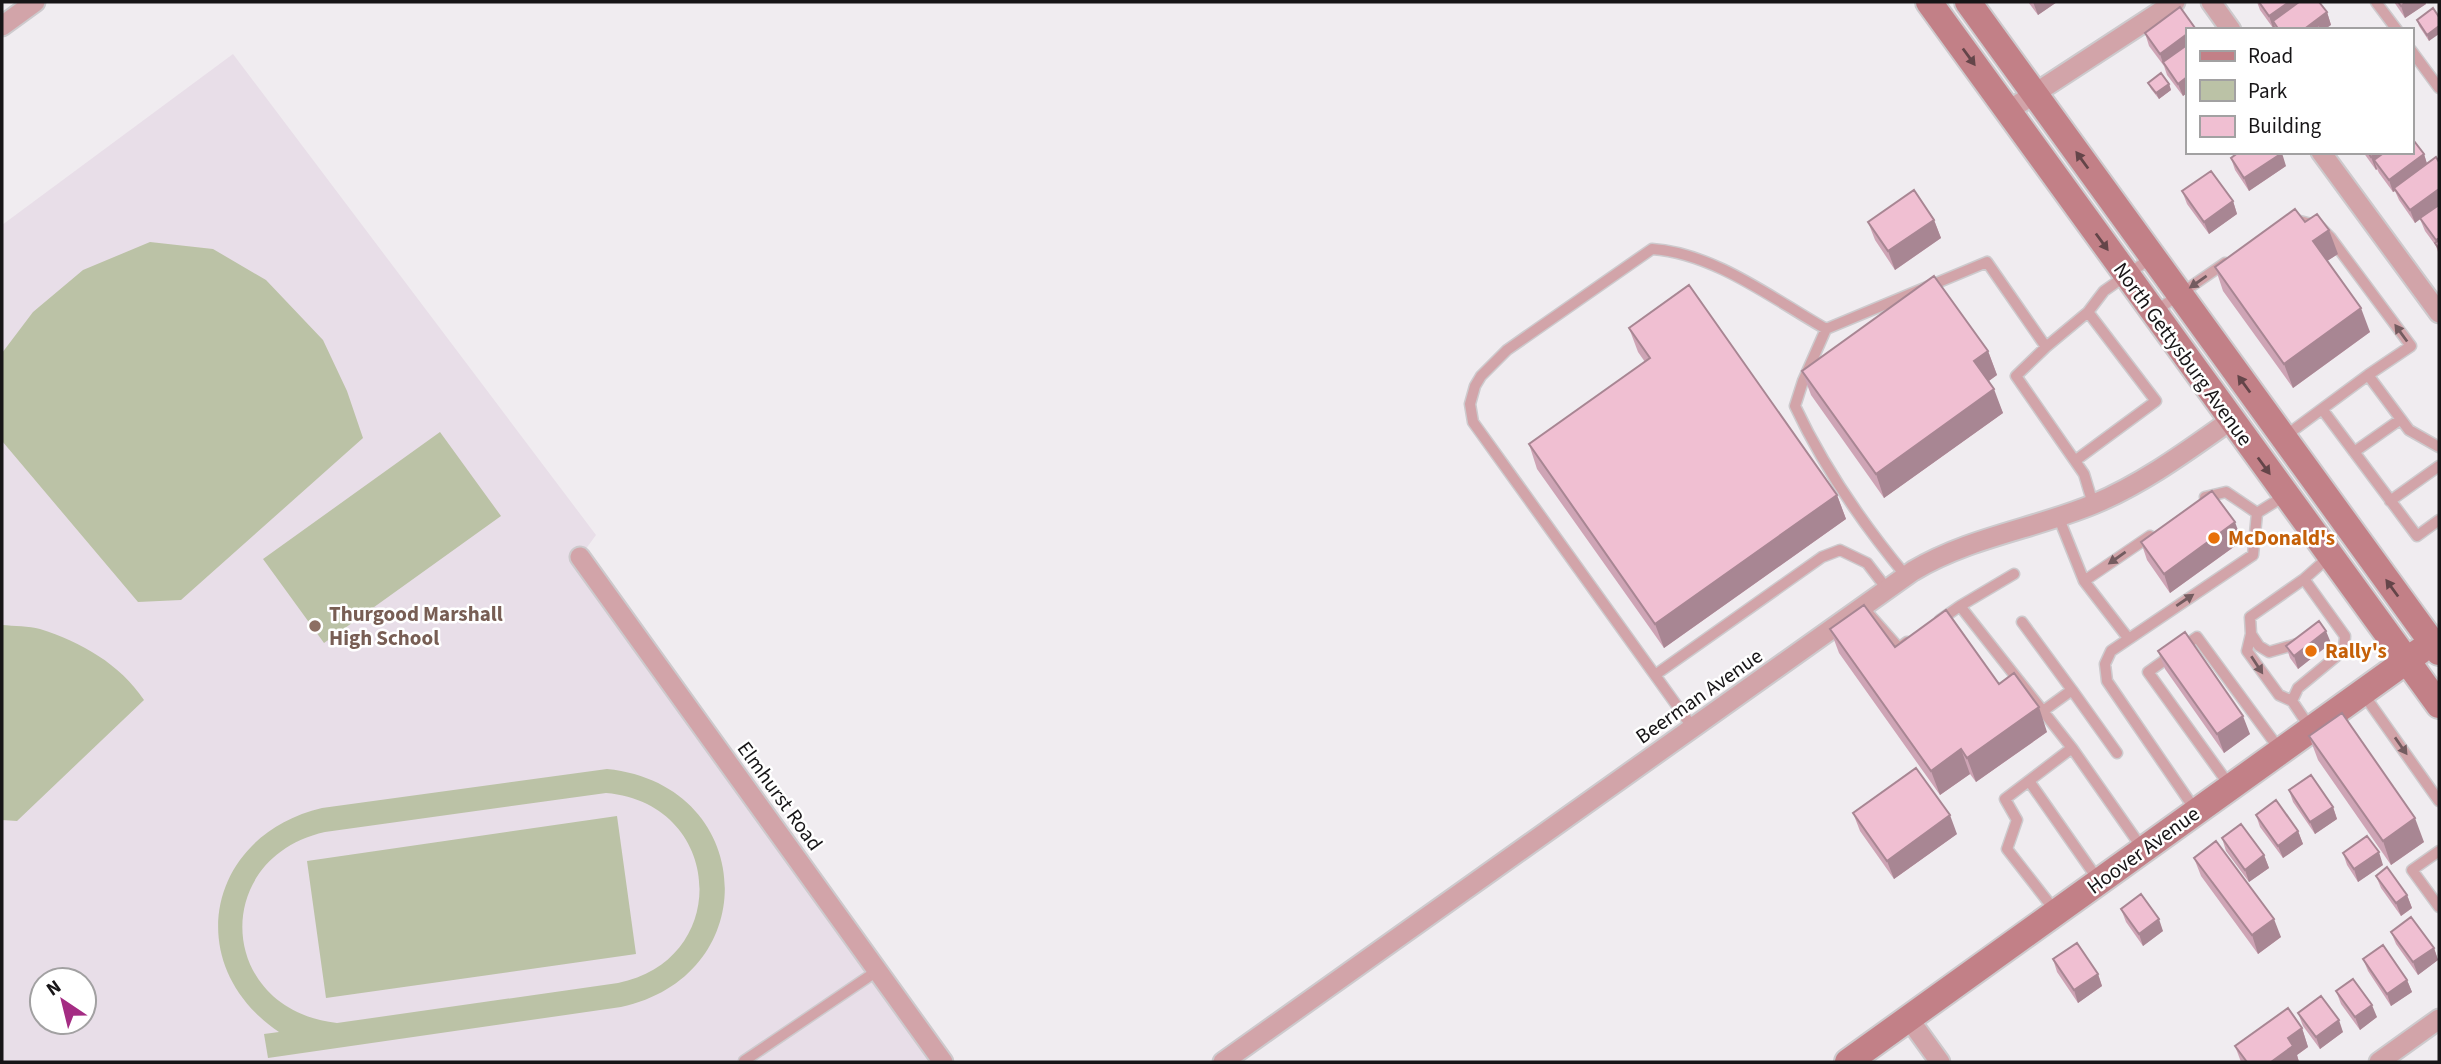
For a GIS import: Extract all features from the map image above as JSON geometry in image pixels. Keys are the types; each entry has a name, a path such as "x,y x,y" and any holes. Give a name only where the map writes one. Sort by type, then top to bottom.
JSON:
{"main road":[{"name":"North Gettysburg Avenue","path":"1929,2 2439,705"},
{"name":"North Gettysburg Avenue","path":"1968,2 2179,295 2437,645"},
{"name":"Hoover Avenue","path":"1847,1062 2406,660 2437,645"}],"street":[{"path":"2,26 35,2"},
{"path":"2008,111 2175,2"},
{"path":"2211,2 2230,28"},
{"path":"2322,154 2439,313"},
{"name":"Beerman Avenue","path":"1223,1062 1906,576 1952,550 2093,504 2155,473 2231,420"},
{"name":"Elmhurst Road","path":"580,557 943,1062"},
{"path":"1909,1019 1941,1062"},
{"path":"2379,1062 2439,1019"}],"lane":[{"path":"2376,2 2396,28"},
{"path":"2413,53 2439,88"},
{"path":"2283,437 2411,346 2330,237 2319,226 2285,219"},
{"path":"1693,728 1473,422 1470,404 1475,386 1481,376 1507,350 1652,249 1675,251 1720,268 1826,329"},
{"path":"2153,312 2235,256"},
{"path":"2093,504 2084,474 2076,460 2016,376 2088,312 2104,291 2152,257"},
{"path":"1906,576 1868,531 1814,447 1795,406 1802,382 1826,329 1987,262 2046,347"},
{"path":"2076,460 2156,401 2088,312"},
{"path":"2368,375 2409,430 2439,447"},
{"path":"2322,409 2417,536 2439,520"},
{"path":"2354,452 2401,419"},
{"path":"2390,500 2439,466"},
{"path":"2198,503 2209,495 2226,492 2257,513"},
{"path":"2257,513 2286,495"},
{"path":"2196,811 2107,681 2105,664 2111,650 2253,555 2257,513"},
{"path":"2058,516 2084,581 2128,638"},
{"path":"2084,581 2164,526"},
{"path":"1655,675 1822,557 1840,550 1867,563 1887,589"},
{"path":"2311,729 2292,701 2279,695 2247,651 2251,634 2250,617 2304,579 2330,556"},
{"path":"1930,627 2014,574"},
{"path":"2292,701 2298,688 2344,650 2345,636 2326,617 2304,579"},
{"path":"1960,606 2072,748 2144,850"},
{"path":"1863,607 1899,648 1919,634"},
{"path":"2022,622 2117,753"},
{"path":"2251,634 2259,646 2269,652 2298,643 2307,636"},
{"path":"2231,787 2148,672 2197,637 2280,751"},
{"path":"2043,711 2072,690"},
{"path":"2362,692 2439,801"},
{"path":"2056,913 2007,849 2017,820 2005,799 2072,748"},
{"path":"2029,781 2100,882"},
{"path":"2439,851 2412,870 2439,907"},
{"path":"744,1062 877,971"}],"shaded area":[{"name":"Thurgood Marshall High School","path":"233,54 596,535 580,557 943,1062 2,1062 2,225"}],"green space":[{"path":"150,242 213,249 266,280 323,340 347,391 363,438 181,600 138,602 2,441 2,353 33,312 83,270"},
{"path":"440,432 501,516 324,643 263,559"},
{"path":"2,625 40,629 85,648 111,665 144,700 17,821 2,820"},
{"path":"607,769 656,782 693,808 715,842 725,882 720,922 701,958 668,988 621,1007 268,1058 264,1034 279,1032 248,1004 228,973 219,939 220,905 232,873 253,845 283,823 322,808","holes":["606,793 645,803 674,824 692,851 699,883 696,915 681,945 655,969 618,983 337,1023 297,1012 268,991 250,964 243,932 246,900 261,871 287,847 325,832"]},
{"path":"617,816 636,954 326,998 307,861"}],"building":[{"path":"2259,2 2289,2 2269,16"},
{"path":"2299,2 2319,2 2327,12 2306,28 2278,28 2273,21"},
{"path":"2180,7 2195,28 2186,28 2186,35 2160,54 2145,33"},
{"path":"2433,8 2439,17 2439,26 2427,35 2417,20"},
{"path":"2186,46 2186,78 2178,84 2163,62"},
{"path":"2161,73 2169,84 2156,93 2148,83"},
{"path":"2413,140 2424,154 2389,180 2374,160 2382,154 2413,154"},
{"path":"2236,154 2280,154 2244,178 2231,158"},
{"path":"2436,157 2439,162 2439,189 2410,210 2394,188"},
{"path":"2211,171 2233,201 2204,222 2182,191"},
{"path":"1914,190 1934,220 1888,251 1868,222"},
{"path":"2439,205 2439,238 2436,240 2420,218"},
{"path":"2295,209 2305,222 2317,214 2329,230 2313,241 2361,308 2284,364 2215,267"},
{"path":"1934,276 1988,351 1974,361 1994,389 1876,474 1802,371"},
{"path":"1689,285 1837,495 1655,624 1529,444 1650,358 1629,328"},
{"path":"2212,491 2235,522 2164,574 2141,542"},
{"path":"1864,605 1895,647 1946,610 1999,684 2014,673 2039,707 1967,758 1961,749 1931,771 1830,629"},
{"path":"2319,621 2326,631 2294,656 2286,646"},
{"path":"2185,632 2243,716 2217,734 2158,651"},
{"path":"2342,713 2415,818 2383,841 2309,736"},
{"path":"1916,768 1950,815 1887,861 1853,813"},
{"path":"2311,775 2333,807 2310,822 2289,790"},
{"path":"2276,800 2298,831 2278,846 2256,815"},
{"path":"2241,824 2264,855 2245,870 2222,838"},
{"path":"2367,836 2379,852 2354,869 2343,853"},
{"path":"2216,841 2274,919 2252,935 2194,858"},
{"path":"2387,867 2407,895 2396,903 2376,876"},
{"path":"2141,894 2159,919 2139,934 2121,909"},
{"path":"2411,917 2434,948 2413,962 2391,932"},
{"path":"2077,943 2098,974 2074,990 2053,959"},
{"path":"2383,945 2407,980 2387,994 2363,959"},
{"path":"2353,979 2372,1005 2355,1017 2336,991"},
{"path":"2321,996 2339,1020 2316,1037 2298,1013"},
{"path":"2288,1008 2302,1028 2288,1038 2293,1046 2271,1062 2247,1062 2235,1046"}],"place":[{"name":"McDonald's","path":"2214,538"},
{"name":"Thurgood Marshall High School","path":"315,626"},
{"name":"Rally's","path":"2311,651"}]}
